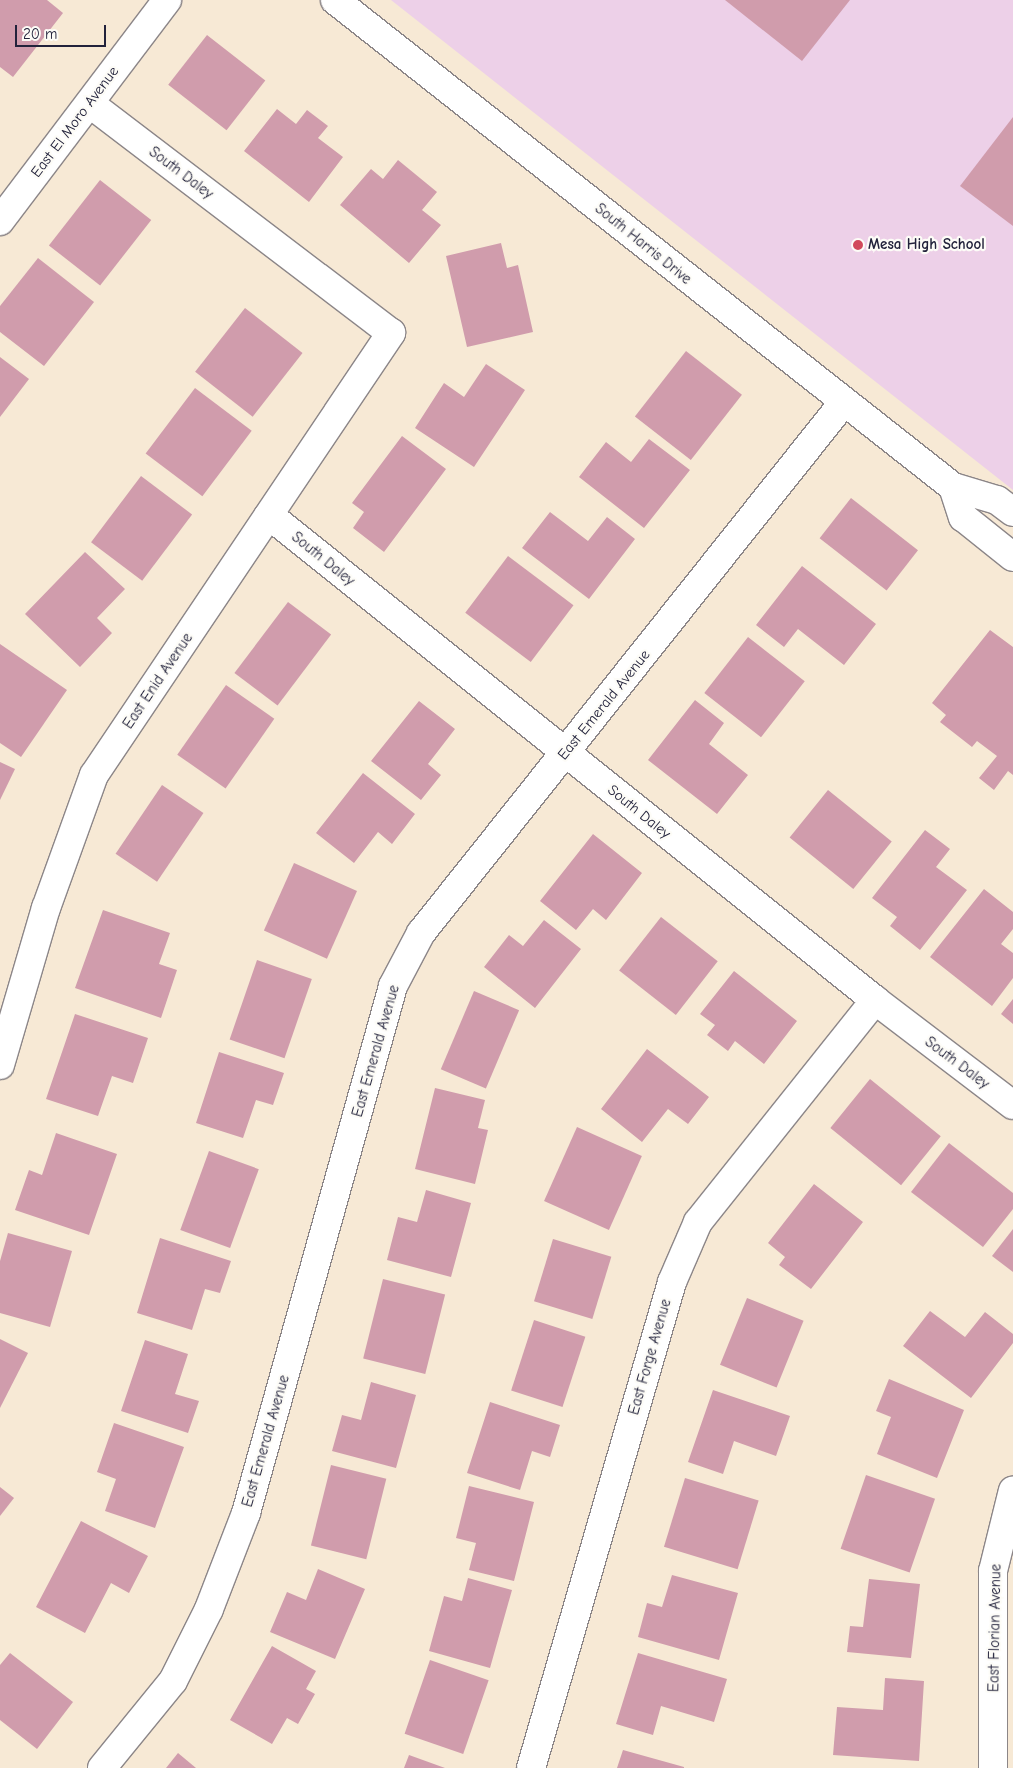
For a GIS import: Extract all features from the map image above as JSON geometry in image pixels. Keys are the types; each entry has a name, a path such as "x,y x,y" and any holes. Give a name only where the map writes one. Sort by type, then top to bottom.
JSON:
{"street":[{"name":"East El Moro Avenue","path":"0,221 167,0"},
{"name":"South Harris Drive","path":"334,0 843,403 953,487 997,500 1013,512"},
{"name":"South Daley","path":"90,104 391,333"},
{"name":"East Enid Avenue","path":"0,1064 46,908 94,776 391,333"},
{"name":"East Emerald Avenue","path":"102,1768 173,1681 209,1608 246,1513 393,986 421,932 460,879 566,754 843,403"},
{"path":"953,487 962,517 1013,557"},
{"name":"South Daley","path":"269,515 874,1000 1013,1104"},
{"name":"East Forge Avenue","path":"532,1768 672,1282 698,1222 874,1000"},
{"name":"East Florian Avenue","path":"1000,1763 993,1570 1013,1490"}],"shaded area":[{"name":"Mesa High School","path":"391,0 1013,0 1013,490"}],"building":[{"path":"0,0 47,0 63,13 13,77 0,67"},
{"path":"725,0 850,0 802,61"},
{"path":"207,35 265,81 227,130 168,85"},
{"path":"277,109 296,124 307,110 328,126 318,138 343,157 309,202 244,151"},
{"path":"1013,117 1013,226 960,186"},
{"path":"398,160 437,192 422,210 441,225 409,263 340,205 371,169 383,179"},
{"path":"100,180 151,220 100,285 49,245"},
{"path":"501,243 507,268 518,265 533,332 467,347 446,256"},
{"path":"38,258 94,302 44,366 0,332 0,306"},
{"path":"245,308 303,353 253,417 195,372"},
{"path":"686,351 742,395 691,460 635,416"},
{"path":"0,357 29,379 0,417"},
{"path":"486,364 525,390 474,467 415,428 444,383 464,397"},
{"path":"195,388 252,431 202,496 146,453"},
{"path":"402,436 446,469 384,552 353,528 364,512 352,503"},
{"path":"649,439 690,470 644,528 579,477 606,442 631,462"},
{"path":"141,476 192,515 142,581 91,542"},
{"path":"851,498 918,550 887,591 820,538"},
{"path":"550,512 588,541 607,517 635,539 589,599 522,548"},
{"path":"85,552 125,589 97,618 112,633 80,667 25,614"},
{"path":"508,556 573,605 531,662 465,613"},
{"path":"802,566 876,624 844,665 798,629 784,647 756,625"},
{"path":"288,602 331,634 278,706 234,673"},
{"path":"990,630 1013,647 1013,775 1008,771 994,790 979,778 997,756 977,741 972,747 940,722 946,715 932,703"},
{"path":"748,637 805,681 761,737 704,693"},
{"path":"0,644 67,690 21,757 0,743"},
{"path":"226,685 274,719 226,788 177,755"},
{"path":"695,700 724,723 709,744 748,775 717,814 648,760"},
{"path":"419,701 455,729 428,764 441,775 421,800 371,761"},
{"path":"0,762 15,769 0,800"},
{"path":"363,773 415,814 392,844 378,832 354,863 316,833"},
{"path":"162,785 203,813 157,882 116,854"},
{"path":"828,790 892,842 853,889 790,837"},
{"path":"925,830 950,849 936,867 967,890 920,950 890,926 897,917 872,898"},
{"path":"593,834 642,873 606,920 593,909 576,930 540,901"},
{"path":"294,863 357,891 327,959 264,931"},
{"path":"984,889 1013,912 1013,929 1001,944 1013,953 1013,978 992,1006 930,957"},
{"path":"103,910 170,933 159,964 177,970 161,1018 75,988"},
{"path":"661,917 718,961 676,1015 619,971"},
{"path":"544,920 581,949 535,1008 484,967 509,935 523,946"},
{"path":"257,960 312,979 284,1058 230,1039"},
{"path":"734,971 797,1021 764,1064 735,1041 728,1051 707,1035 715,1025 700,1014"},
{"path":"474,991 519,1010 486,1088 441,1069"},
{"path":"1013,999 1013,1024 1001,1014"},
{"path":"75,1014 148,1038 133,1083 112,1076 98,1116 46,1099"},
{"path":"647,1049 709,1097 688,1124 668,1109 642,1142 601,1109"},
{"path":"219,1052 284,1073 273,1105 256,1100 243,1138 196,1123"},
{"path":"870,1079 941,1136 901,1185 830,1128"},
{"path":"435,1088 485,1100 478,1128 488,1130 475,1184 415,1169"},
{"path":"577,1127 642,1156 609,1230 544,1201"},
{"path":"56,1133 117,1154 89,1235 15,1210 29,1170 42,1175"},
{"path":"949,1143 1013,1193 1013,1209 983,1247 911,1192"},
{"path":"209,1151 259,1169 230,1248 180,1230"},
{"path":"814,1184 863,1222 811,1289 779,1265 785,1257 768,1243"},
{"path":"426,1190 471,1203 451,1277 387,1260 398,1217 417,1222"},
{"path":"1013,1229 1013,1272 992,1256"},
{"path":"8,1233 72,1251 50,1327 0,1313 0,1261"},
{"path":"160,1238 231,1261 220,1293 205,1289 192,1330 137,1313"},
{"path":"553,1239 611,1257 592,1319 534,1301"},
{"path":"383,1279 445,1294 425,1374 363,1359"},
{"path":"747,1298 804,1321 777,1388 720,1365"},
{"path":"930,1311 965,1337 985,1312 1013,1334 1013,1343 971,1398 903,1346"},
{"path":"534,1320 585,1337 562,1407 511,1390"},
{"path":"0,1339 28,1353 0,1408"},
{"path":"145,1340 188,1354 175,1394 199,1401 188,1433 121,1411"},
{"path":"889,1379 964,1410 937,1478 877,1454 891,1417 876,1411"},
{"path":"371,1382 416,1395 396,1468 332,1451 342,1415 361,1420"},
{"path":"713,1390 790,1416 776,1456 734,1441 723,1474 688,1462"},
{"path":"490,1402 560,1425 550,1457 532,1451 520,1490 467,1473"},
{"path":"114,1423 184,1447 155,1528 105,1511 116,1479 97,1472"},
{"path":"331,1465 386,1479 366,1559 311,1546"},
{"path":"866,1475 935,1499 910,1573 841,1549"},
{"path":"685,1478 759,1501 738,1569 664,1547"},
{"path":"469,1486 534,1502 514,1581 469,1570 476,1543 456,1538"},
{"path":"0,1487 14,1498 0,1516"},
{"path":"81,1521 148,1556 129,1593 111,1583 85,1633 36,1607"},
{"path":"318,1569 365,1589 335,1659 270,1632 287,1592 306,1600"},
{"path":"672,1575 738,1593 719,1660 638,1637 647,1603 662,1607"},
{"path":"468,1578 512,1590 490,1668 429,1651 444,1596 462,1601"},
{"path":"869,1579 920,1584 911,1658 847,1652 850,1626 863,1627"},
{"path":"272,1646 316,1671 306,1689 315,1694 298,1724 287,1718 272,1744 230,1720"},
{"path":"10,1653 73,1702 37,1749 0,1720 0,1665"},
{"path":"638,1653 727,1679 714,1722 661,1706 653,1735 616,1724"},
{"path":"430,1660 489,1680 463,1754 405,1734"},
{"path":"885,1678 924,1681 919,1761 833,1755 837,1707 883,1710"},
{"path":"623,1750 684,1767 684,1768 617,1768"},
{"path":"178,1753 196,1768 166,1768"},
{"path":"409,1755 445,1768 404,1768"}],"place":[{"name":"Mesa High School","path":"858,245"}]}
